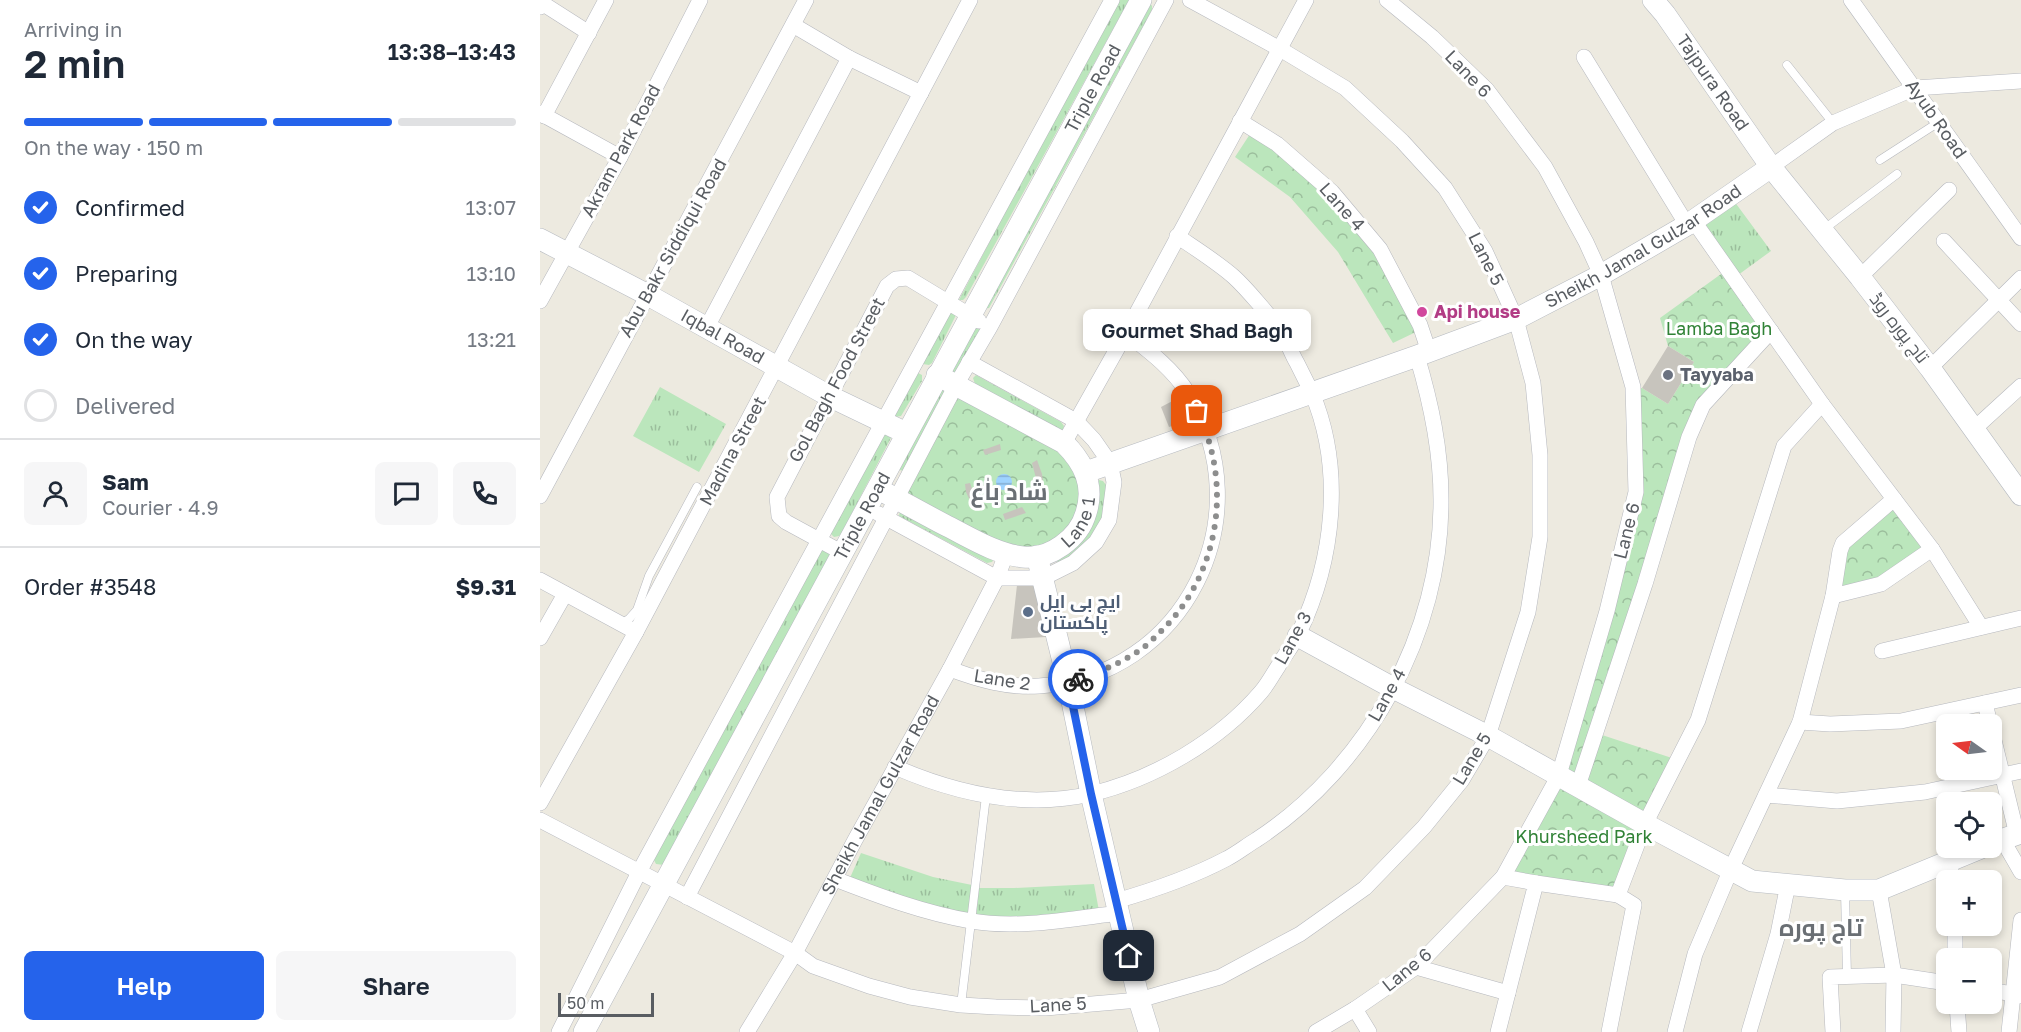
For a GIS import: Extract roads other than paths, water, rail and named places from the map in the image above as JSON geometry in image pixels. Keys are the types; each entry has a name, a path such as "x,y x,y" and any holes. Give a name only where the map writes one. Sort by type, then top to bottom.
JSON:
{"main road":[{"name":"Triple Road","path":"584,1032 843,553 877,513 887,494 906,433 1141,0"},
{"name":"Tajpura Road","path":"1653,0 1771,167"},
{"name":"Sheikh Jamal Gulzar Road","path":"1086,472 1516,319 1601,275 1690,222 1771,167"},
{"name":"تاج پورہ روڈ","path":"1771,167 1930,368 2021,495"},
{"name":"Iqbal Road","path":"540,239 648,295 829,396 906,433"},
{"name":"Lane 1","path":"887,494 968,537 1006,554 1026,557 1037,556 1064,545 1076,533 1084,520 1089,503 1089,488 1086,472 1078,457 1064,444 1014,419 937,375"},
{"path":"1037,556 1068,682 1117,907 1149,1032"},
{"path":"1298,636 1488,736 1645,824 1752,880 1845,891 1879,890 1936,875"},
{"path":"1952,870 1968,858"}],"street":[{"path":"606,0 542,115 620,157"},
{"name":"Akram Park Road","path":"540,301 620,157 700,0"},
{"name":"Abu Bakr Siddiqui Road","path":"540,496 806,0"},
{"name":"Madina Street","path":"540,802 636,632 970,0"},
{"path":"559,1032 639,872 1112,0"},
{"path":"887,494 990,327 1166,0"},
{"name":"Lane 5","path":"540,819 795,953 813,966 869,986 910,997 961,1005 1045,1008 1139,1000 1220,977 1300,934 1365,888 1424,827 1462,780 1488,736 1528,612 1540,537 1540,455 1533,383 1516,319 1485,251 1445,189 1402,141 1345,88 1280,49 1190,0"},
{"path":"1064,444 1306,0"},
{"name":"Lane 6","path":"1316,1032 1355,1009 1416,967 1503,877 1559,775 1607,611 1636,492 1632,387 1601,275 1586,242 1545,167 1486,90 1432,38 1387,0"},
{"name":"Ayub Road","path":"1851,0 2020,234"},
{"path":"540,7 545,5 589,33"},
{"path":"792,26 849,58 921,93"},
{"path":"1584,57 1690,222 1822,404 1932,549 1981,627"},
{"path":"706,327 849,58"},
{"name":"Sheikh Jamal Gulzar Road","path":"1771,167 1833,123 1915,88 2021,81"},
{"name":"Lane 4","path":"835,879 894,902 972,921 1032,923 1117,907 1228,858 1278,825 1323,786 1362,740 1394,688 1414,644 1428,597 1438,539 1441,500 1439,451 1420,325 1380,249 1332,192 1277,144 1240,121"},
{"path":"1860,277 1949,190"},
{"name":"Lane 3","path":"895,767 933,783 986,796 1011,799 1051,799 1091,794 1155,773 1212,738 1261,692 1298,636 1323,569 1329,534 1329,462 1312,393 1280,330 1234,277 1177,236"},
{"path":"1944,241 2021,324"},
{"name":"Gol Bagh Food Street","path":"843,553 786,522 779,516 777,497 887,286 896,279 908,278 990,327"},
{"path":"1930,368 2021,278"},
{"path":"1578,786 1703,405 1771,331"},
{"name":"Lane 2","path":"950,669 979,680 1008,685 1038,686 1068,682 1107,670 1142,649 1172,621 1195,588 1210,550 1218,510 1216,470 1206,430 1187,392 1160,359 1125,333"},
{"path":"687,897 877,513 997,578 1043,578 1073,563 1096,543 1109,520 1114,482 1110,463 1094,440 1076,421 969,362"},
{"path":"915,364 937,375"},
{"path":"1974,429 2021,386"},
{"path":"1618,895 1645,824 1698,720 1784,446 1822,404"},
{"path":"1675,1032 1695,954 1731,869 1800,722 1833,596 1843,543 1894,499"},
{"path":"1833,596 1881,584 1932,549"},
{"name":"Sheikh Jamal Gulzar Road","path":"750,1031 950,669 997,578 1006,554"},
{"path":"540,580 636,632"},
{"path":"540,638 565,594"},
{"path":"1882,651 2021,618"},
{"path":"1800,722 1830,724 1901,721 2021,695"},
{"path":"1985,703 1988,714"},
{"path":"2021,771 2002,775 2008,837 2021,872"},
{"path":"1766,795 1837,801 1925,792 1979,780"},
{"path":"1503,877 1618,895 1634,905 1609,1032"},
{"path":"1498,1032 1536,883"},
{"path":"1749,1032 1778,934 1788,884"},
{"path":"1879,890 1894,975 1893,1032"},
{"path":"2009,1032 2017,994 2021,920"},
{"path":"1416,967 1508,993"},
{"path":"1833,1032 1830,976 1894,975 1936,981"},
{"path":"2002,992 2017,994"},
{"path":"1355,1009 1369,1032"},
{"path":"1958,1014 1959,1032"}],"lane":[{"path":"1787,65 1833,123"},
{"path":"1880,160 1939,123"},
{"path":"1822,230 1897,174"},
{"path":"621,624 637,610 649,576 697,487"},
{"path":"961,1005 986,796"},
{"path":"1845,891 1847,976"}],"water":[{"path":"1001,474 1007,474 1012,482 1010,488 1001,490 996,485 996,479"}],"place":[{"name":"Api house","path":"1422,312"},
{"name":"Tayyaba","path":"1668,375"},
{"name":"Gourmet Shad Bagh","path":"1197,411"},
{"name":"ایچ بی ایل پاکستان","path":"1028,612"}],"district":[{"name":"شاد باٰغ","path":"1009,492"},
{"name":"تاج پورہ","path":"1821,928"}],"park label":[{"name":"Lamba Bagh","path":"1719,329"},
{"name":"Khursheed Park","path":"1584,837"}]}
